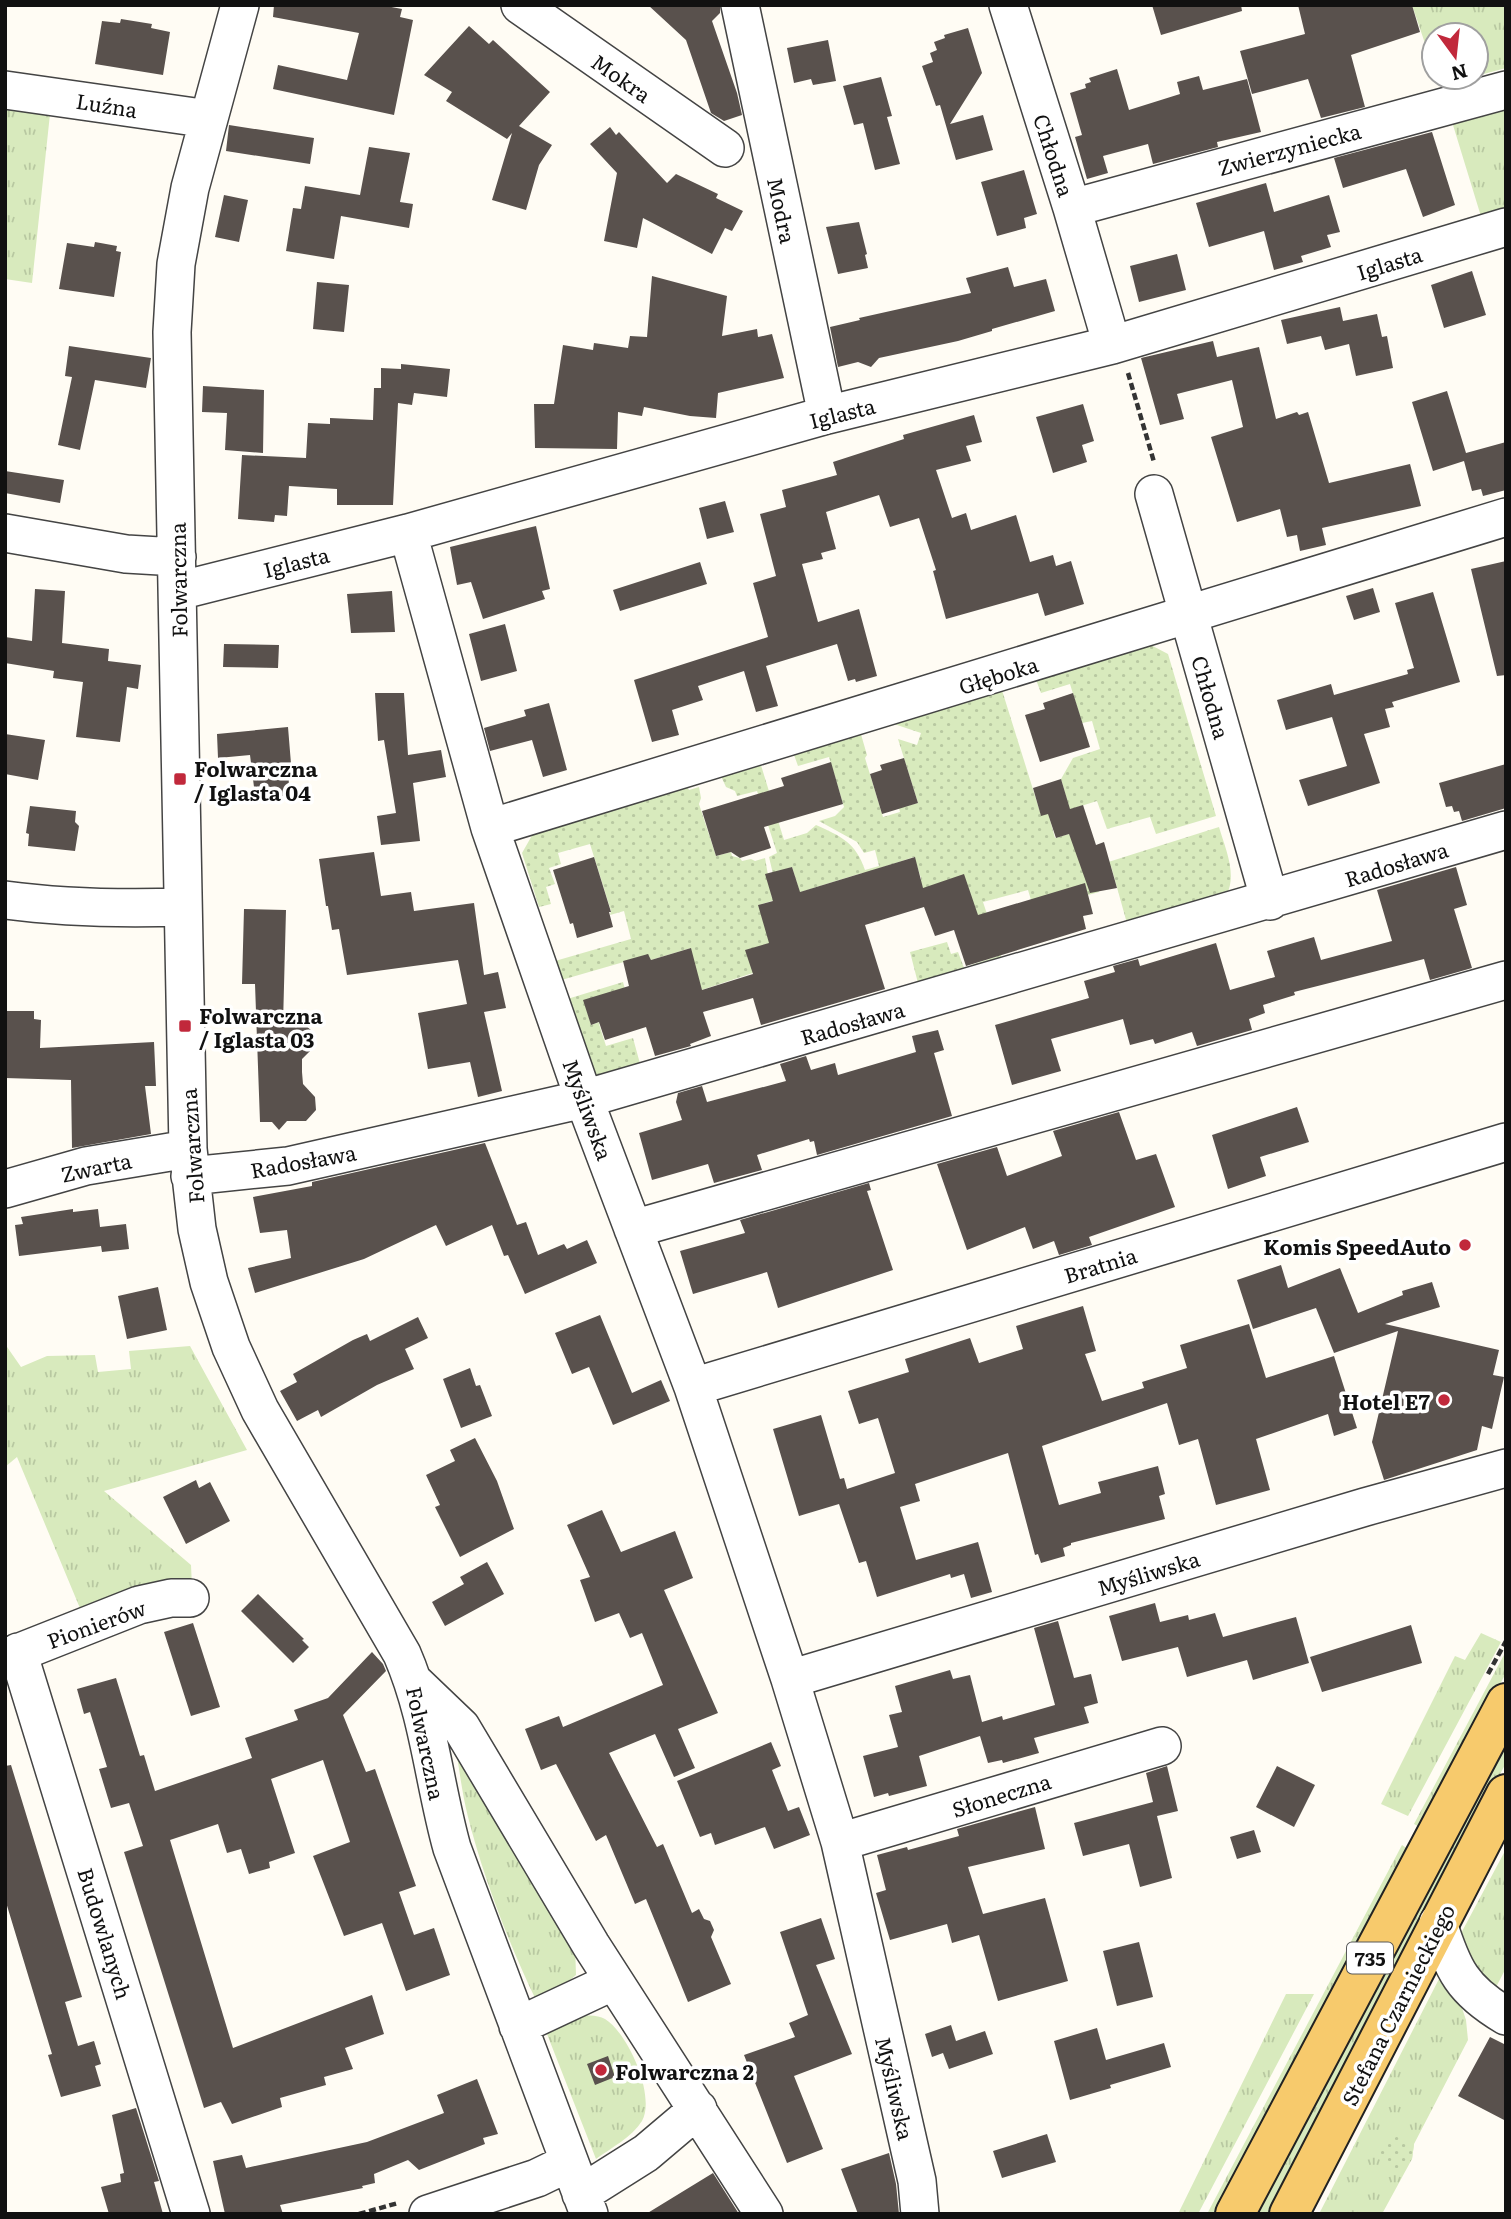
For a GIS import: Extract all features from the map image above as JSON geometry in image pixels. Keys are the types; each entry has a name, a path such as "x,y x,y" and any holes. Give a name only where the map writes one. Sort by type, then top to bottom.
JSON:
{"main road":[{"name":"Stefana Czarnieckiego","path":"1235,2214 1506,1703"},
{"name":"Stefana Czarnieckiego","path":"1289,2214 1506,1794"}],"street":[{"name":"Folwarczna","path":"240,5 190,188 176,264 172,332 189,1162 197,1229 209,1282 231,1347 260,1410 402,1654 414,1682 425,1718 440,1806 452,1848 579,2190"},
{"name":"Mokra","path":"520,5 725,148"},
{"name":"Modra","path":"740,5 827,415"},
{"name":"Chłodna","path":"1008,5 1112,345"},
{"name":"Luźna","path":"5,90 209,119"},
{"name":"Zwierzyniecka","path":"1072,208 1506,90"},
{"name":"Iglasta","path":"177,574 408,533 827,415 1112,345 1506,227"},
{"name":"Chłodna","path":"1154,494 1270,901"},
{"name":"Głęboka","path":"491,828 1506,517"},
{"path":"5,533 126,554 177,574"},
{"name":"Myśliwska","path":"408,533 491,828 584,1099 693,1387 790,1679 840,1842 917,2181 920,2214"},
{"name":"Radosława","path":"189,1162 288,1166 584,1099 1506,830"},
{"path":"5,900 59,907 183,907"},
{"path":"633,1228 1506,980"},
{"name":"Bratnia","path":"693,1387 1506,1142"},
{"name":"Zwarta","path":"5,1189 86,1166 189,1162"},
{"name":"Myśliwska","path":"790,1679 1365,1507 1506,1468"},
{"name":"Pionierów","path":"12,1655 139,1605 171,1598 190,1598"},
{"name":"Budowlanych","path":"12,1655 191,2214"},
{"path":"414,1682 461,1727 614,1981 764,2214"},
{"name":"Słoneczna","path":"840,1842 1162,1746"},
{"path":"1438,1923 1448,1954 1462,1981 1484,2003 1506,2016"},
{"path":"517,2025 614,1981"},
{"path":"428,2214 537,2178 579,2190 646,2153 698,2109"}],"path":[{"path":"1112,345 1128,372 1156,469 1154,494"}],"green space":[{"path":"1412,5 1506,5 1506,68 1490,72 1490,21 1420,21 1420,29"},
{"path":"1506,99 1506,215 1483,223 1449,112"},
{"path":"5,106 50,114 32,283 5,279"},
{"path":"1147,643 1168,654 1216,816 1156,834 1150,817 1107,829 1097,801 1049,816 1055,838 1069,834 1093,871 1099,892 1088,895 1085,885 1031,900 1028,890 983,902 1003,962 973,971 971,965 998,956 918,890 921,878 914,857 865,873 880,921 877,922 862,873 759,905 777,965 599,1024 606,1046 633,1038 642,1071 592,1078 564,1000 623,982 629,1004 691,948 651,960 648,955 558,981 555,961 631,939 624,911 610,915 590,844 558,853 561,864 549,868 555,884 546,887 551,904 539,907 522,853 534,832 686,784 689,790 699,787 699,804 716,856 731,852 732,856 742,861 765,858 772,898 799,890 792,867 773,874 769,857 777,853 757,791 737,796 735,791 726,787 720,774 760,762 784,840 807,833 816,825 852,847 865,870 879,866 875,850 864,853 857,842 819,821 835,816 844,807 829,757 798,766 793,752 860,731 867,755 865,758 883,817 900,812 899,808 918,803 898,739 917,745 921,733 892,721 1001,687 1041,815 1069,807 1061,779 1073,758 1100,749 1092,721 1082,723 1070,684 1041,693 1035,677","holes":["584,1000 620,1015 591,1025"]},
{"path":"1219,827 1230,869 1227,894 1128,927 1111,866 1102,864"},
{"path":"947,942 951,954 958,952 966,973 919,987 910,952"},
{"path":"5,1344 21,1367 47,1356 95,1355 98,1372 131,1369 129,1351 190,1346 247,1450 104,1491 191,1565 192,1587 82,1613 17,1457 5,1467"},
{"path":"1481,1633 1501,1642 1408,1816 1381,1804 1455,1656 1465,1660"},
{"path":"1506,1651 1506,1673 1423,1829 1414,1824"},
{"path":"1506,1736 1506,1763 1425,1915 1273,2214 1253,2214"},
{"path":"455,1743 575,1944 576,1975 545,2001 535,1998 506,1933 489,1886 468,1817"},
{"path":"1402,1845 1411,1851 1219,2214 1207,2214"},
{"path":"1506,1849 1506,1968 1494,1991 1473,1970 1458,1939"},
{"path":"1441,1975 1462,2008 1468,2040 1414,2144 1412,2159 1382,2214 1319,2214"},
{"path":"1286,1994 1314,1994 1198,2214 1178,2214"},
{"path":"573,2015 602,2017 614,2026 631,2051 643,2081 645,2110 642,2121 627,2137 596,2159 547,2034 556,2024"},
{"path":"1402,2135 1414,2144 1412,2159 1396,2170 1387,2167 1381,2160 1379,2147 1381,2142"}],"building":[{"path":"274,5 381,5 402,9 400,17 413,20 394,115 273,89 278,65 347,80 359,33 273,17"},
{"path":"648,5 720,5 720,13 712,21 742,115 724,121 711,113 686,40"},
{"path":"1152,5 1241,5 1242,11 1161,35"},
{"path":"1298,5 1412,5 1420,32 1351,55 1365,107 1321,118 1308,79 1252,94 1240,51 1305,34"},
{"path":"121,19 152,24 151,28 170,32 163,75 95,64 102,21 120,23"},
{"path":"469,26 489,44 493,40 550,92 519,126 552,145 539,165 526,210 492,200 512,133 507,139 446,101 452,92 424,75"},
{"path":"968,28 982,73 950,124 983,115 993,150 956,160 940,105 936,106 922,66 933,62 930,53 937,50 934,42 945,38 944,35"},
{"path":"828,40 836,81 813,85 811,79 794,83 787,48"},
{"path":"1117,69 1129,110 1180,94 1177,82 1199,76 1203,90 1247,79 1261,132 1217,142 1218,147 1153,164 1148,144 1103,156 1108,173 1087,179 1075,137 1082,135 1070,93 1086,88 1085,84 1091,82 1089,78"},
{"path":"881,77 892,116 887,117 900,164 875,170 863,123 854,125 843,86"},
{"path":"229,125 314,138 310,164 226,151"},
{"path":"610,127 616,135 619,132 667,183 676,174 718,194 716,198 743,211 732,231 725,228 712,254 643,218 637,248 604,241 617,173 590,144"},
{"path":"1432,132 1455,205 1423,217 1406,169 1343,188 1334,158"},
{"path":"369,147 410,153 400,202 413,204 409,228 341,216 334,259 286,251 293,208 301,209 305,186 360,195"},
{"path":"1024,170 1037,214 1024,218 1026,228 997,236 981,182"},
{"path":"1266,183 1274,212 1329,195 1340,232 1327,235 1331,247 1301,256 1303,262 1274,270 1264,231 1209,247 1196,203"},
{"path":"224,195 248,200 239,242 215,237"},
{"path":"859,222 868,268 838,274 826,227"},
{"path":"95,242 117,246 116,251 121,252 114,297 59,289 67,243 94,247"},
{"path":"1177,254 1186,290 1139,302 1130,266"},
{"path":"1008,267 1014,287 1046,279 1055,311 958,341 879,358 871,367 858,362 838,367 830,327 971,293 966,278"},
{"path":"1472,271 1486,315 1444,328 1431,285"},
{"path":"652,276 727,296 722,336 757,329 758,337 772,334 784,378 718,393 716,418 644,407 642,416 618,412 617,449 535,448 534,404 554,404 563,345 593,350 594,343 628,348 630,336 647,337"},
{"path":"317,282 349,285 344,332 313,329"},
{"path":"1340,307 1343,321 1377,314 1382,337 1387,336 1393,368 1356,376 1349,344 1325,350 1321,336 1287,344 1281,320"},
{"path":"1213,341 1217,357 1259,347 1276,419 1297,412 1299,415 1308,412 1329,483 1410,464 1421,506 1322,528 1326,545 1300,551 1297,535 1287,537 1280,509 1237,522 1211,437 1243,427 1232,380 1177,394 1184,419 1160,425 1141,358"},
{"path":"69,346 151,358 146,388 95,380 80,450 58,445 72,377 65,376"},
{"path":"401,364 450,369 447,397 414,393 412,405 398,403 393,505 337,505 337,489 289,486 287,516 275,515 274,522 238,519 242,455 306,458 308,423 330,424 330,418 373,420 374,388 381,388 381,368 401,369"},
{"path":"203,386 264,390 263,453 225,450 227,413 202,412"},
{"path":"1447,391 1466,453 1506,442 1506,490 1483,496 1481,489 1472,491 1464,461 1433,471 1412,402"},
{"path":"1083,404 1094,441 1082,445 1087,462 1053,473 1036,417"},
{"path":"974,415 982,442 966,446 971,461 936,470 952,518 966,513 971,530 1016,515 1030,562 1053,555 1056,566 1071,561 1084,604 1045,616 1038,593 946,619 933,571 936,570 919,518 890,527 879,495 826,512 836,549 821,553 823,559 802,564 818,622 859,609 877,676 856,682 855,679 848,681 837,644 766,666 778,706 756,712 744,671 698,686 703,700 672,710 679,735 652,742 634,680 768,637 753,583 776,576 760,514 786,507 782,490 837,475 833,462 904,439 903,435"},
{"path":"5,471 64,480 60,503 5,493"},
{"path":"725,501 734,532 707,539 699,508"},
{"path":"536,526 550,589 542,591 545,599 483,619 471,582 457,585 450,547"},
{"path":"1506,561 1506,675 1497,676 1471,569"},
{"path":"700,562 707,584 620,611 613,590"},
{"path":"1373,588 1380,612 1354,620 1346,596"},
{"path":"35,589 65,591 62,643 109,649 108,661 141,665 138,689 127,687 120,742 76,737 83,682 53,678 54,671 5,663 5,637 32,641"},
{"path":"392,591 395,632 351,633 347,594"},
{"path":"1433,592 1460,682 1392,702 1394,707 1385,709 1390,727 1364,734 1380,783 1308,806 1299,780 1347,766 1332,717 1286,730 1277,700 1331,684 1334,695 1408,674 1407,670 1414,668 1395,603"},
{"path":"505,624 517,671 481,681 469,634"},
{"path":"224,644 279,645 278,668 223,667"},
{"path":"375,693 404,693 408,755 441,750 446,777 413,783 420,841 381,845 377,816 396,813 384,740 378,741"},
{"path":"1073,693 1090,747 1040,762 1025,715 1045,709 1043,703"},
{"path":"549,703 567,770 543,777 532,740 490,751 484,728 526,716 524,710"},
{"path":"288,727 292,776 289,776 288,799 256,803 250,755 218,758 217,734"},
{"path":"5,734 45,740 38,780 5,774"},
{"path":"904,758 918,803 882,814 870,774 882,770 880,765"},
{"path":"831,762 843,804 764,827 771,848 740,858 731,852 716,856 702,811 784,786 781,778"},
{"path":"1506,764 1506,808 1462,821 1459,811 1454,812 1452,806 1446,807 1439,783"},
{"path":"1061,779 1070,809 1083,805 1096,845 1104,842 1117,888 1090,893 1069,834 1056,838 1048,814 1041,816 1033,788"},
{"path":"30,806 76,811 75,822 79,826 75,851 28,846 29,834 26,833"},
{"path":"374,852 381,896 411,892 414,911 474,903 484,975 498,972 506,1008 484,1012 502,1091 478,1097 470,1062 428,1069 418,1013 467,1004 458,960 347,975 339,929 332,930 326,906 319,859"},
{"path":"594,857 613,927 577,938 553,870"},
{"path":"915,857 923,888 964,874 978,915 1085,883 1093,914 1083,916 1086,929 966,966 954,930 935,936 924,907 865,925 885,989 761,1025 753,998 703,1012 711,1036 690,1044 691,1046 655,1056 646,1027 605,1040 599,1022 591,1025 583,1000 629,986 623,961 648,954 651,960 691,948 702,990 753,974 745,950 769,943 758,905 773,901 765,874 792,867 800,892"},
{"path":"1456,867 1467,905 1454,909 1472,968 1430,980 1424,959 1294,992 1295,995 1263,1005 1265,1013 1249,1019 1252,1030 1197,1046 1192,1032 1155,1044 1153,1039 1130,1045 1123,1019 1051,1039 1061,1071 1012,1085 995,1025 1089,998 1084,981 1115,972 1113,966 1138,959 1140,966 1216,943 1230,990 1275,977 1267,951 1314,937 1321,960 1392,941 1377,890"},
{"path":"244,909 286,910 283,1024 303,1023 313,1032 314,1047 302,1059 302,1072 303,1084 315,1097 316,1110 306,1121 287,1121 279,1130 272,1122 260,1122 255,984 242,984"},
{"path":"5,1011 34,1011 34,1019 41,1020 40,1048 154,1042 156,1086 145,1086 151,1134 72,1148 71,1080 5,1078"},
{"path":"938,1030 944,1050 934,1053 952,1116 817,1155 814,1141 810,1142 809,1139 757,1155 762,1170 714,1183 708,1164 652,1180 639,1133 682,1120 676,1102 678,1093 702,1086 707,1102 786,1081 780,1064 806,1056 811,1070 835,1063 838,1075 916,1052 912,1036"},
{"path":"1297,1107 1309,1142 1260,1157 1266,1176 1228,1189 1212,1135"},
{"path":"1119,1112 1136,1160 1156,1154 1175,1207 1089,1237 1092,1245 1059,1255 1054,1241 1033,1249 1025,1227 967,1250 937,1164 997,1147 1007,1176 1062,1156 1053,1131"},
{"path":"485,1143 517,1225 526,1222 538,1255 564,1244 567,1249 587,1240 597,1263 525,1294 508,1255 504,1256 492,1225 446,1246 436,1225 364,1259 255,1293 248,1268 291,1258 287,1230 260,1233 253,1197 312,1186 312,1182"},
{"path":"869,1183 871,1190 867,1191 893,1270 778,1308 767,1272 693,1294 680,1251 745,1233 740,1220"},
{"path":"73,1209 73,1212 98,1209 100,1227 126,1224 129,1249 102,1252 101,1246 19,1256 15,1225 23,1224 21,1217"},
{"path":"1281,1265 1288,1288 1340,1268 1358,1313 1403,1295 1402,1291 1432,1282 1440,1307 1385,1324 1499,1350 1493,1375 1504,1377 1492,1429 1482,1426 1477,1450 1384,1480 1372,1442 1398,1331 1334,1353 1316,1308 1253,1329 1237,1280"},
{"path":"158,1287 167,1330 127,1339 118,1296"},
{"path":"1083,1306 1096,1351 1085,1354 1102,1401 1144,1388 1142,1382 1187,1368 1180,1345 1249,1324 1266,1378 1334,1356 1357,1428 1334,1436 1328,1414 1256,1439 1270,1490 1216,1505 1198,1439 1179,1445 1167,1403 1042,1446 1059,1505 1101,1493 1098,1482 1158,1466 1165,1494 1159,1496 1165,1519 1071,1543 1063,1548 1065,1556 1041,1563 1038,1554 1035,1555 1008,1453 915,1484 920,1501 900,1507 916,1560 978,1542 992,1592 971,1598 964,1574 951,1578 950,1574 877,1597 866,1561 859,1563 839,1504 799,1516 773,1429 821,1415 840,1479 844,1478 847,1489 895,1473 878,1418 859,1424 848,1391 909,1372 905,1359 970,1338 979,1363 1023,1349 1016,1326"},
{"path":"600,1315 632,1393 661,1380 670,1401 613,1425 589,1367 572,1374 555,1333"},
{"path":"418,1317 428,1338 405,1349 414,1369 377,1385 321,1417 318,1410 297,1421 280,1391 297,1382 293,1374 353,1340 367,1334 370,1341"},
{"path":"470,1368 492,1416 461,1428 443,1379"},
{"path":"475,1438 497,1481 514,1529 460,1557 435,1507 440,1505 426,1475 455,1461 450,1450"},
{"path":"196,1480 199,1488 210,1482 230,1521 186,1544 163,1497"},
{"path":"602,1510 621,1552 675,1531 693,1578 664,1590 718,1713 678,1729 695,1768 674,1777 655,1734 609,1753 657,1847 663,1844 692,1913 699,1909 714,1930 711,1937 731,1984 688,2002 646,1899 635,1904 606,1835 596,1841 556,1764 541,1770 525,1729 559,1716 563,1727 663,1685 642,1633 630,1638 619,1613 595,1622 580,1580 590,1577 567,1525"},
{"path":"487,1562 504,1594 445,1626 432,1602 464,1584 460,1577"},
{"path":"258,1594 309,1647 293,1663 241,1611"},
{"path":"1155,1603 1160,1622 1188,1615 1189,1620 1215,1613 1223,1637 1296,1617 1309,1663 1253,1680 1247,1660 1187,1677 1178,1647 1122,1661 1109,1616"},
{"path":"1058,1621 1074,1678 1091,1674 1098,1703 1084,1707 1089,1723 1034,1738 1039,1753 1003,1763 1002,1760 988,1763 980,1736 919,1756 927,1786 874,1797 863,1756 898,1747 889,1715 902,1712 895,1686 950,1670 953,1679 970,1675 982,1722 1002,1716 1003,1720 1055,1705 1034,1628"},
{"path":"193,1623 220,1707 191,1716 164,1632"},
{"path":"1411,1625 1422,1663 1322,1692 1310,1657"},
{"path":"372,1652 386,1671 343,1715 366,1772 375,1769 416,1886 399,1892 414,1935 434,1928 450,1975 406,1991 382,1923 344,1936 313,1856 350,1842 323,1760 271,1779 295,1853 269,1862 270,1868 249,1874 241,1849 227,1853 218,1824 170,1840 233,2048 372,1995 384,2034 345,2048 353,2069 324,2077 326,2085 280,2098 282,2107 232,2124 221,2102 204,2108 124,1852 143,1846 129,1803 111,1808 99,1769 107,1767 90,1712 84,1714 77,1689 116,1678 140,1756 144,1755 155,1791 252,1758 245,1738 298,1720 294,1710 328,1698"},
{"path":"771,1742 781,1766 772,1770 788,1811 799,1807 810,1835 774,1849 765,1827 715,1845 711,1833 700,1837 677,1781"},
{"path":"11,1765 82,1997 65,2002 78,2046 94,2041 101,2064 95,2066 101,2086 61,2097 48,2055 52,2054 5,1899 5,1766"},
{"path":"1167,1766 1178,1811 1157,1816 1172,1878 1140,1887 1129,1844 1083,1856 1074,1823 1153,1802 1146,1773"},
{"path":"1277,1766 1315,1785 1294,1827 1256,1807"},
{"path":"1035,1807 1045,1849 968,1867 983,1914 1045,1898 1068,1981 998,2001 979,1935 952,1943 947,1924 890,1940 876,1893 886,1890 877,1855 907,1847 908,1850 959,1836 957,1829"},
{"path":"1254,1830 1261,1852 1237,1859 1230,1837"},
{"path":"821,1918 835,1959 816,1965 852,2054 794,2076 823,2149 787,2163 744,2055 795,2037 789,2023 808,2015 780,1932"},
{"path":"1139,1942 1153,1997 1117,2006 1103,1951"},
{"path":"951,2025 956,2041 985,2031 993,2054 949,2069 943,2053 932,2057 925,2034"},
{"path":"1097,2028 1106,2060 1164,2043 1171,2067 1070,2100 1054,2041"},
{"path":"1490,2037 1506,2045 1506,2121 1458,2096"},
{"name":"Folwarczna 2","path":"608,2056 615,2077 595,2085 587,2064"},
{"path":"477,2079 498,2134 483,2138 485,2144 419,2170 408,2160 374,2174 375,2183 362,2186 363,2188 280,2205 283,2214 225,2214 213,2161 242,2155 246,2168 367,2142 444,2113 437,2095"},
{"path":"136,2108 159,2181 154,2182 163,2214 109,2214 101,2187 121,2182 120,2174 124,2173 112,2115"},
{"path":"1047,2134 1056,2162 1002,2178 993,2151"},
{"path":"889,2153 899,2214 858,2214 841,2169"},
{"path":"713,2173 739,2214 646,2214"}],"place":[{"name":"Folwarczna / Iglasta 04","path":"180,779"},
{"name":"Folwarczna / Iglasta 03","path":"185,1026"},
{"name":"Komis SpeedAuto","path":"1465,1245"},
{"name":"Hotel E7","path":"1444,1400"},
{"name":"Folwarczna 2","path":"601,2070"}]}
